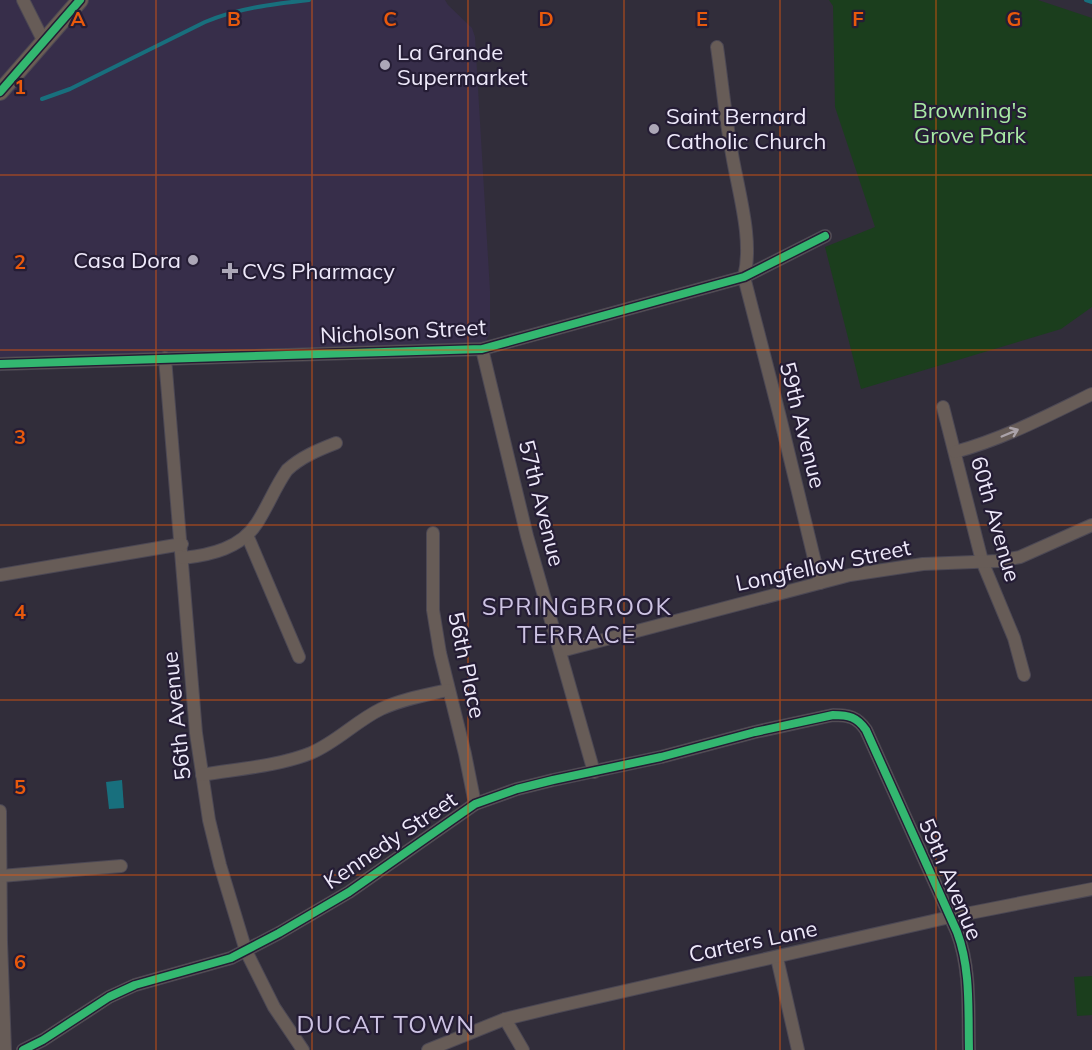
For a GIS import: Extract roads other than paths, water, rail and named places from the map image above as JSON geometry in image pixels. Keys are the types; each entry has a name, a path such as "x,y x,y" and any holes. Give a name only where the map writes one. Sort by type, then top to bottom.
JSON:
{"street":[{"path":"23,0 44,42"},
{"path":"0,92 80,0"},
{"path":"717,47 730,147 746,236 748,255 744,277"},
{"name":"Nicholson Street","path":"0,364 482,349 744,277 825,236"},
{"name":"59th Avenue","path":"744,277 820,583"},
{"name":"57th Avenue","path":"482,349 527,536 594,772"},
{"name":"56th Avenue","path":"165,358 196,733 202,775 220,865 246,951 274,1007 303,1050"},
{"path":"955,452 982,445 1027,426 1092,394"},
{"name":"60th Avenue","path":"943,406 982,561 1014,638 1024,675"},
{"path":"183,558 206,556 235,544 247,535 256,525 287,470 311,453 336,443"},
{"name":"Longfellow Street","path":"561,651 820,583 891,568 1020,557 1092,525"},
{"name":"56th Place","path":"433,533 433,610 448,690 475,804"},
{"path":"247,535 299,657"},
{"path":"0,575 182,544"},
{"path":"202,775 256,766 310,753 335,741 380,709 408,699 448,690"},
{"name":"Kennedy Street","path":"23,1050 43,1040 109,997 135,985 218,962 246,951 349,892 475,804 517,789 833,715 853,717 866,730"},
{"name":"59th Avenue","path":"866,730 963,947 966,965 969,1050"},
{"path":"0,811 5,1050"},
{"path":"1,876 121,866"},
{"name":"Carters Lane","path":"428,1050 505,1019 950,917 1092,889"},
{"path":"777,958 798,1050"},
{"path":"505,1019 523,1050"}],"water":[{"path":"122,780 124,808 109,809 106,782"}],"waterway":[{"path":"42,99 70,89 218,17 256,7 309,0"},
{"path":"1086,0 1092,2"}],"place":[{"name":"La Grande Supermarket","path":"385,65"},
{"name":"Saint Bernard Catholic Church","path":"654,129"},
{"name":"Casa Dora","path":"193,260"},
{"name":"CVS Pharmacy","path":"230,271"}],"district":[{"name":"SPRINGBROOK TERRACE","path":"577,621"},
{"name":"DUCAT TOWN","path":"386,1025"}],"park label":[{"name":"Browning's Grove Park","path":"970,122"}]}
